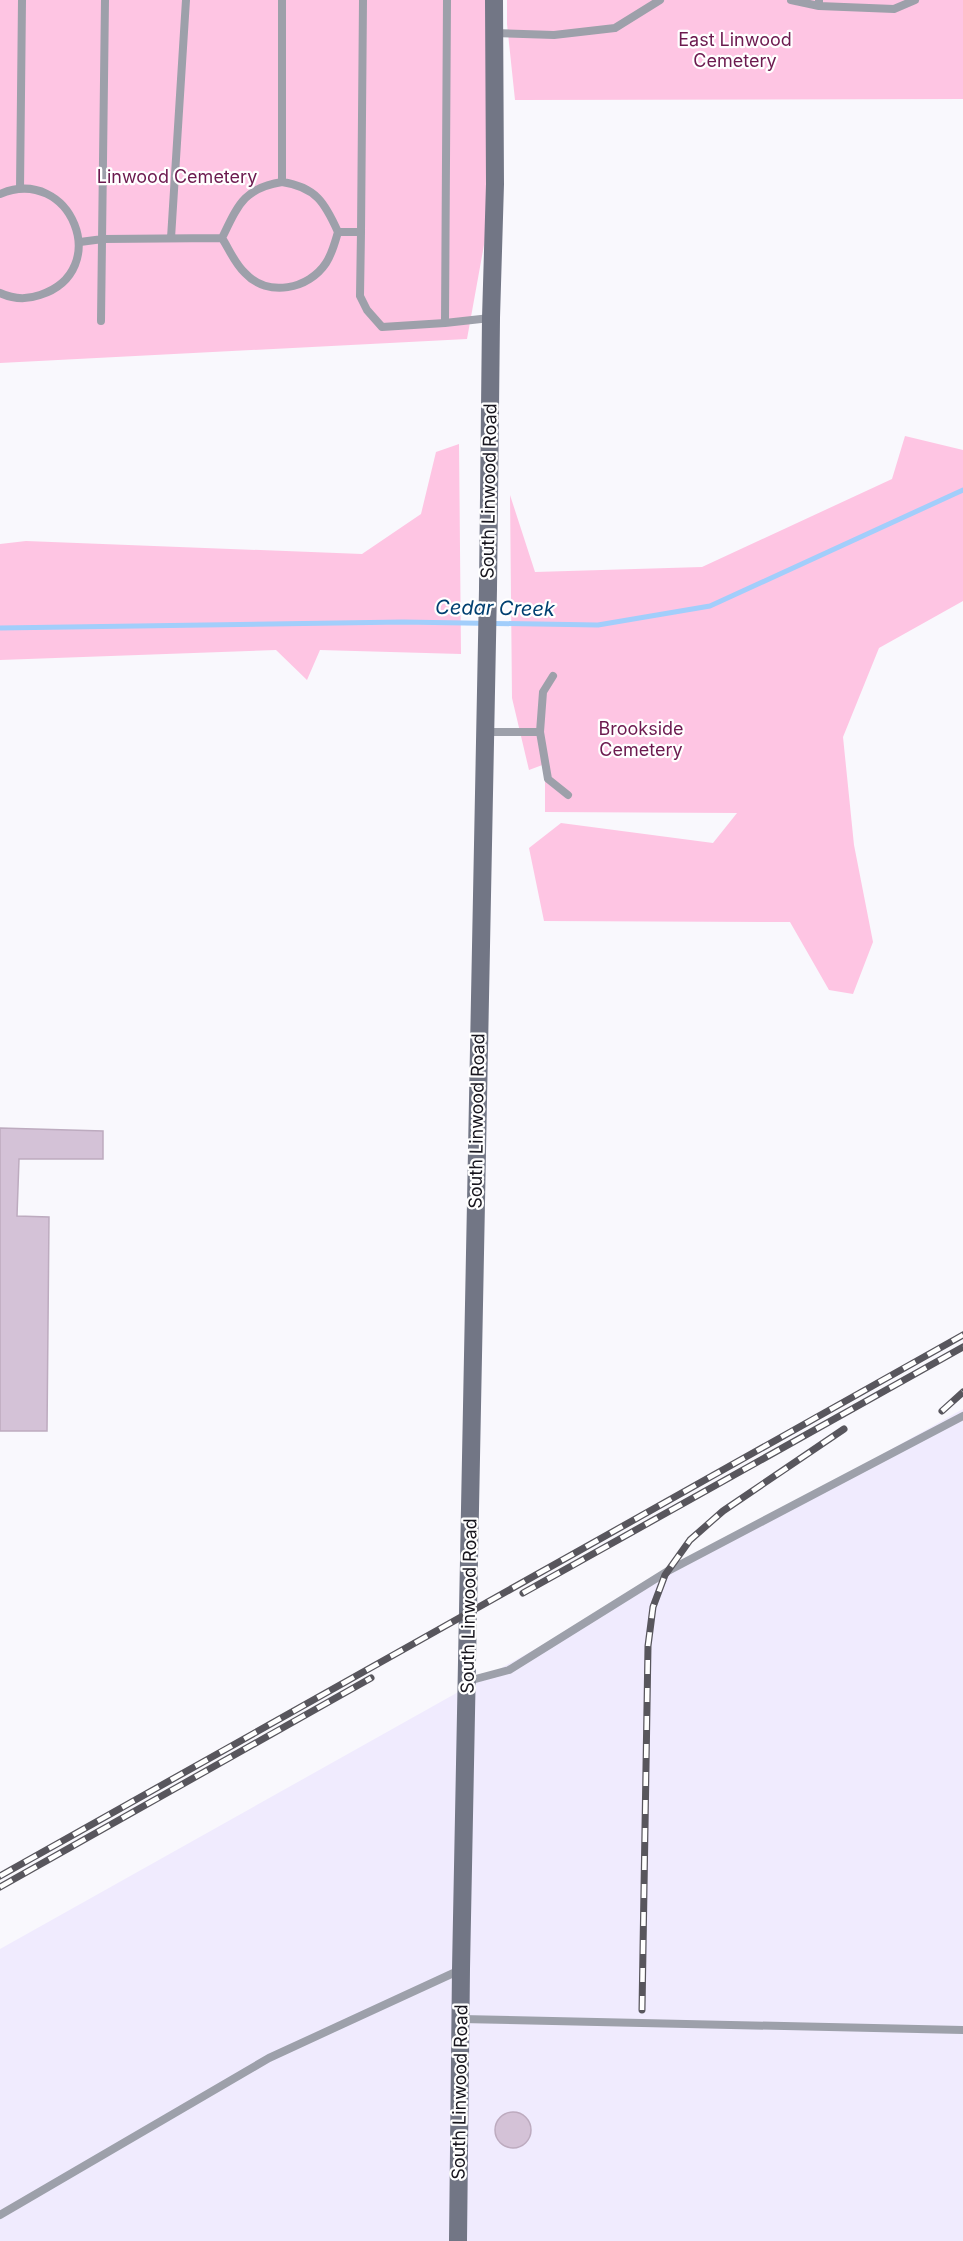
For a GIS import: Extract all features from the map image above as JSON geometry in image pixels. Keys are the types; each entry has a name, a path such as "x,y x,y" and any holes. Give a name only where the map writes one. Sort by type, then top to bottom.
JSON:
{"main road":[{"name":"South Linwood Road","path":"458,2241 461,1969 495,184 494,0"}],"lane":[{"path":"20,189 22,0"},
{"path":"100,321 105,0"},
{"path":"171,238 186,0"},
{"path":"282,0 282,182"},
{"path":"363,0 360,296 367,310 382,327 491,318"},
{"path":"445,323 447,0"},
{"path":"494,33 554,35 615,28 660,0"},
{"path":"791,0 894,9 915,0"},
{"path":"282,182 296,184 312,192 321,200 338,232 327,261 316,275 306,282 288,288 276,288 258,283 245,274 222,238 234,212 245,197 264,185 282,182"},
{"path":"0,194 11,189 30,188 49,194 64,206 74,222 80,242 75,265 66,279 52,291 29,299 10,298 0,293"},
{"path":"338,232 361,232"},
{"path":"80,242 103,239 222,238"},
{"path":"553,676 543,692 540,732 548,779 568,795"},
{"path":"484,732 540,732"},
{"path":"468,1681 509,1670 668,1571 963,1416"},
{"path":"0,2215 269,2058 461,1969"},
{"path":"461,2019 963,2030"}],"shaded area":[{"path":"963,1409 963,2241 0,2241 0,1949"}],"green space":[{"name":"Linwood Cemetery","path":"0,0 494,0 495,184 467,339 0,363"},
{"name":"East Linwood Cemetery","path":"507,0 963,0 963,99 515,100 507,24"},
{"name":"Brookside Cemetery","path":"905,436 963,450 963,601 879,648 843,737 854,845 873,942 853,994 829,990 790,922 544,921 529,848 561,823 713,843 737,813 545,812 545,764 529,770 512,698 510,495 535,572 702,567 892,479"},
{"path":"459,444 461,654 320,650 307,680 276,650 0,660 0,544 26,541 362,554 421,514 436,452"}],"building":[{"path":"0,1128 103,1131 103,1159 19,1159 17,1216 49,1217 47,1431 0,1431"},
{"path":"513,2112 526,2117 531,2130 526,2143 513,2148 500,2143 495,2130 500,2117"}],"waterway":[{"name":"Cedar Creek","path":"0,628 403,622 598,625 710,606 963,490"}],"railway":[{"path":"0,1876 963,1335"},
{"path":"523,1593 963,1347"},
{"path":"942,1411 963,1392"},
{"path":"642,2010 648,1646 653,1607 665,1575 690,1540 723,1511 844,1429"},
{"path":"0,1887 371,1678"}]}
